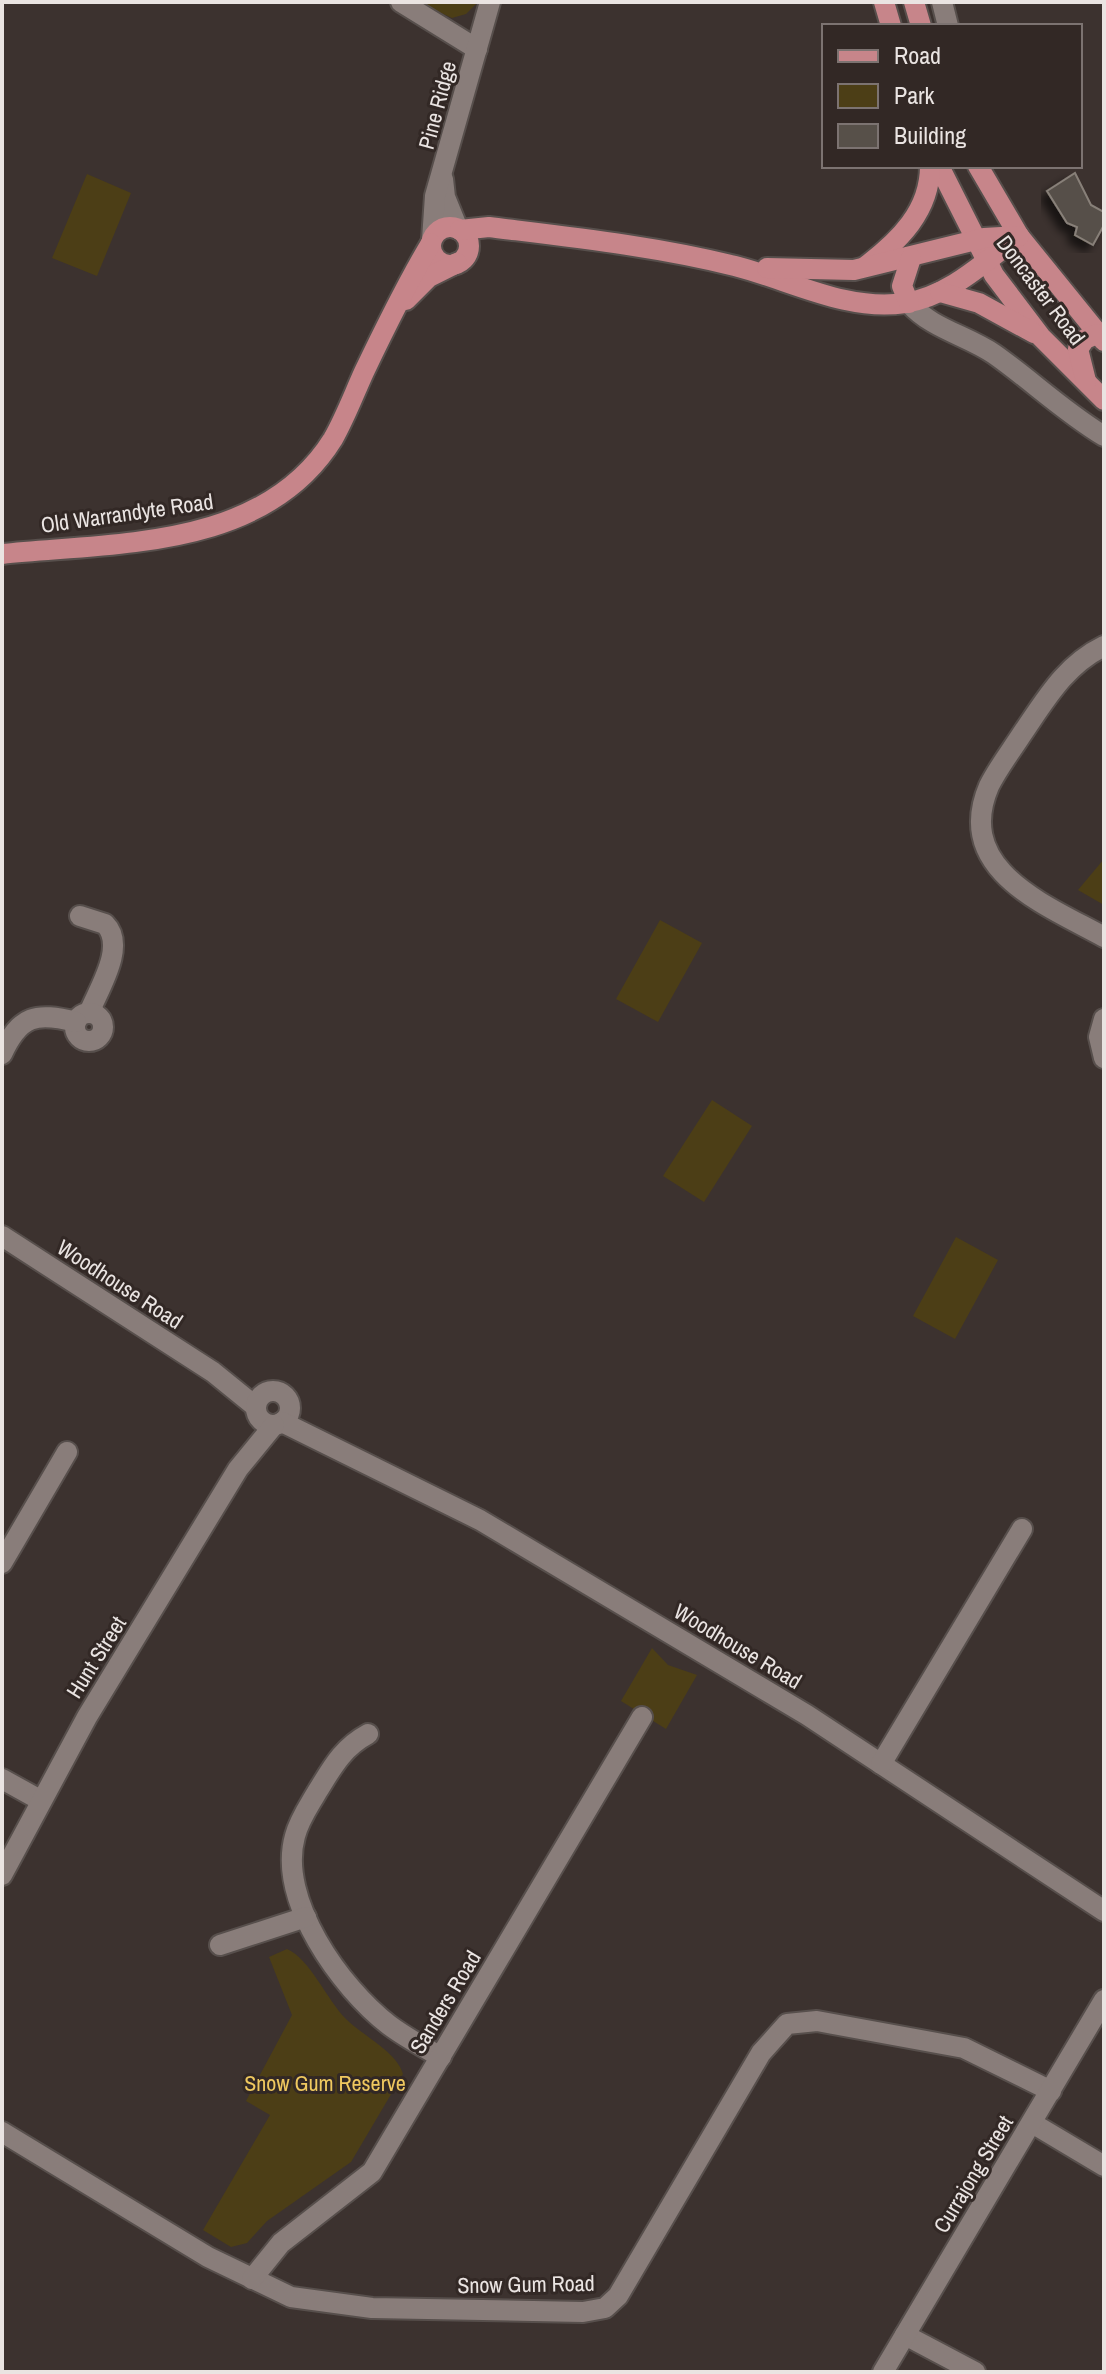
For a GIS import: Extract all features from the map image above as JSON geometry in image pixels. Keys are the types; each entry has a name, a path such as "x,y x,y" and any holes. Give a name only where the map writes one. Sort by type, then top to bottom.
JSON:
{"main road":[{"path":"884,2 890,24"},
{"path":"914,2 920,24"},
{"path":"862,269 892,244 913,220 928,191 930,168"},
{"name":"Doncaster Road","path":"940,168 985,262 1041,337 1104,400"},
{"name":"Doncaster Road","path":"979,168 1019,236 1102,337"},
{"name":"Old Warrandyte Road","path":"459,229 489,227 734,266 862,303 909,303 940,292 1019,236"},
{"path":"441,229 459,229 469,246 460,261 439,260 432,241 441,229"},
{"name":"Old Warrandyte Road","path":"734,266 862,269 974,241 1019,236"},
{"name":"Old Warrandyte Road","path":"390,318 429,277 460,261 476,247 492,241 553,237"},
{"name":"Old Warrandyte Road","path":"2,554 214,528 263,506 297,483 333,439 390,318 432,241"},
{"path":"909,303 902,286 911,258"},
{"path":"940,292 979,303 1041,337"},
{"path":"1087,385 1078,349 1085,339 1102,337"}],"street":[{"name":"Pine Ridge","path":"401,2 477,49"},
{"name":"Pine Ridge","path":"432,241 434,203 490,2"},
{"path":"942,2 948,24"},
{"name":"Pine Ridge","path":"443,175 445,197 459,229"},
{"path":"909,303 926,319 996,355 1071,415 1104,436"},
{"path":"1104,646 1075,663 1056,684 996,773 981,814 983,842 988,856 1010,882 1104,937"},
{"path":"2,1054 15,1032 30,1019 50,1016 83,1018 105,975 113,940 105,924 80,916"},
{"path":"1104,1019 1099,1045 1104,1058"},
{"name":"Woodhouse Road","path":"2,1236 272,1411 480,1520 794,1707 1104,1911"},
{"name":"Hunt Street","path":"2,1875 40,1800 272,1411"},
{"path":"2,1563 67,1452"},
{"path":"881,1764 1022,1529"},
{"name":"Sanders Road","path":"252,2279 281,2243 368,2178 642,1717"},
{"path":"368,1734 342,1752 304,1815 294,1837 294,1879 306,1917 326,1954 352,1989 388,2024 441,2057"},
{"path":"2,1779 40,1800"},
{"name":"Woodhouse Road","path":"1081,1894 1104,1902"},
{"path":"220,1945 306,1917"},
{"name":"Currajong Street","path":"883,2372 1104,2000"},
{"name":"Snow Gum Road","path":"2,2132 208,2257 291,2297 340,2306 595,2311 612,2303 618,2296 770,2039 787,2024 817,2021 948,2045 982,2056 1048,2096"},
{"path":"1032,2123 1104,2166"},
{"path":"905,2335 975,2372"}],"green space":[{"path":"418,2 478,2 466,14 452,18"},
{"path":"87,174 131,193 97,276 52,258"},
{"path":"1104,859 1104,905 1078,890"},
{"path":"660,920 702,943 658,1022 616,999"},
{"path":"712,1100 752,1126 704,1202 663,1176"},
{"path":"956,1237 998,1260 955,1339 913,1316"},
{"path":"652,1648 668,1665 697,1675 666,1729 621,1701"},
{"name":"Snow Gum Reserve","path":"287,1949 303,1961 346,2019 387,2051 403,2074 351,2162 267,2221 247,2243 231,2247 203,2230 270,2115 246,2101 292,2015 269,1957"}],"building":[{"path":"1075,173 1091,205 1104,212 1104,225 1093,245 1075,235 1077,227 1067,223 1047,191"}]}
